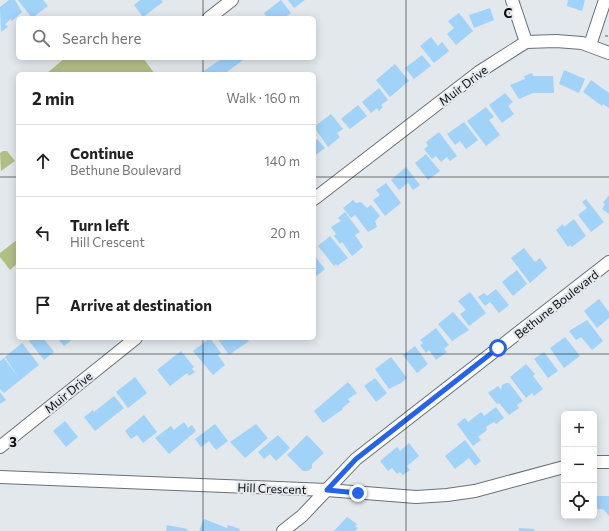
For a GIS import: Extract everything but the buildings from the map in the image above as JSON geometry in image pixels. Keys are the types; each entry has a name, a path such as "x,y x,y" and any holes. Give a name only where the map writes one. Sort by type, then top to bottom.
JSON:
{"street":[{"path":"212,16 232,0"},
{"path":"512,0 526,42 556,41 590,45 609,53"},
{"path":"590,45 605,0"},
{"name":"Muir Drive","path":"316,197 479,72 526,42"},
{"name":"Bethune Boulevard","path":"283,531 302,516 356,459 609,262"},
{"name":"Muir Drive","path":"0,447 134,340"},
{"path":"597,462 609,462"},
{"name":"Hill Crescent","path":"0,477 327,490 416,497 447,495 498,485 561,468"}],"green space":[{"path":"63,60 144,60 154,72 48,72"},
{"path":"7,151 15,161 1,171 0,153"},
{"path":"16,241 16,265 10,270 0,257 0,253"}],"route":[{"path":"358,493 327,490 356,459 498,348"}]}
